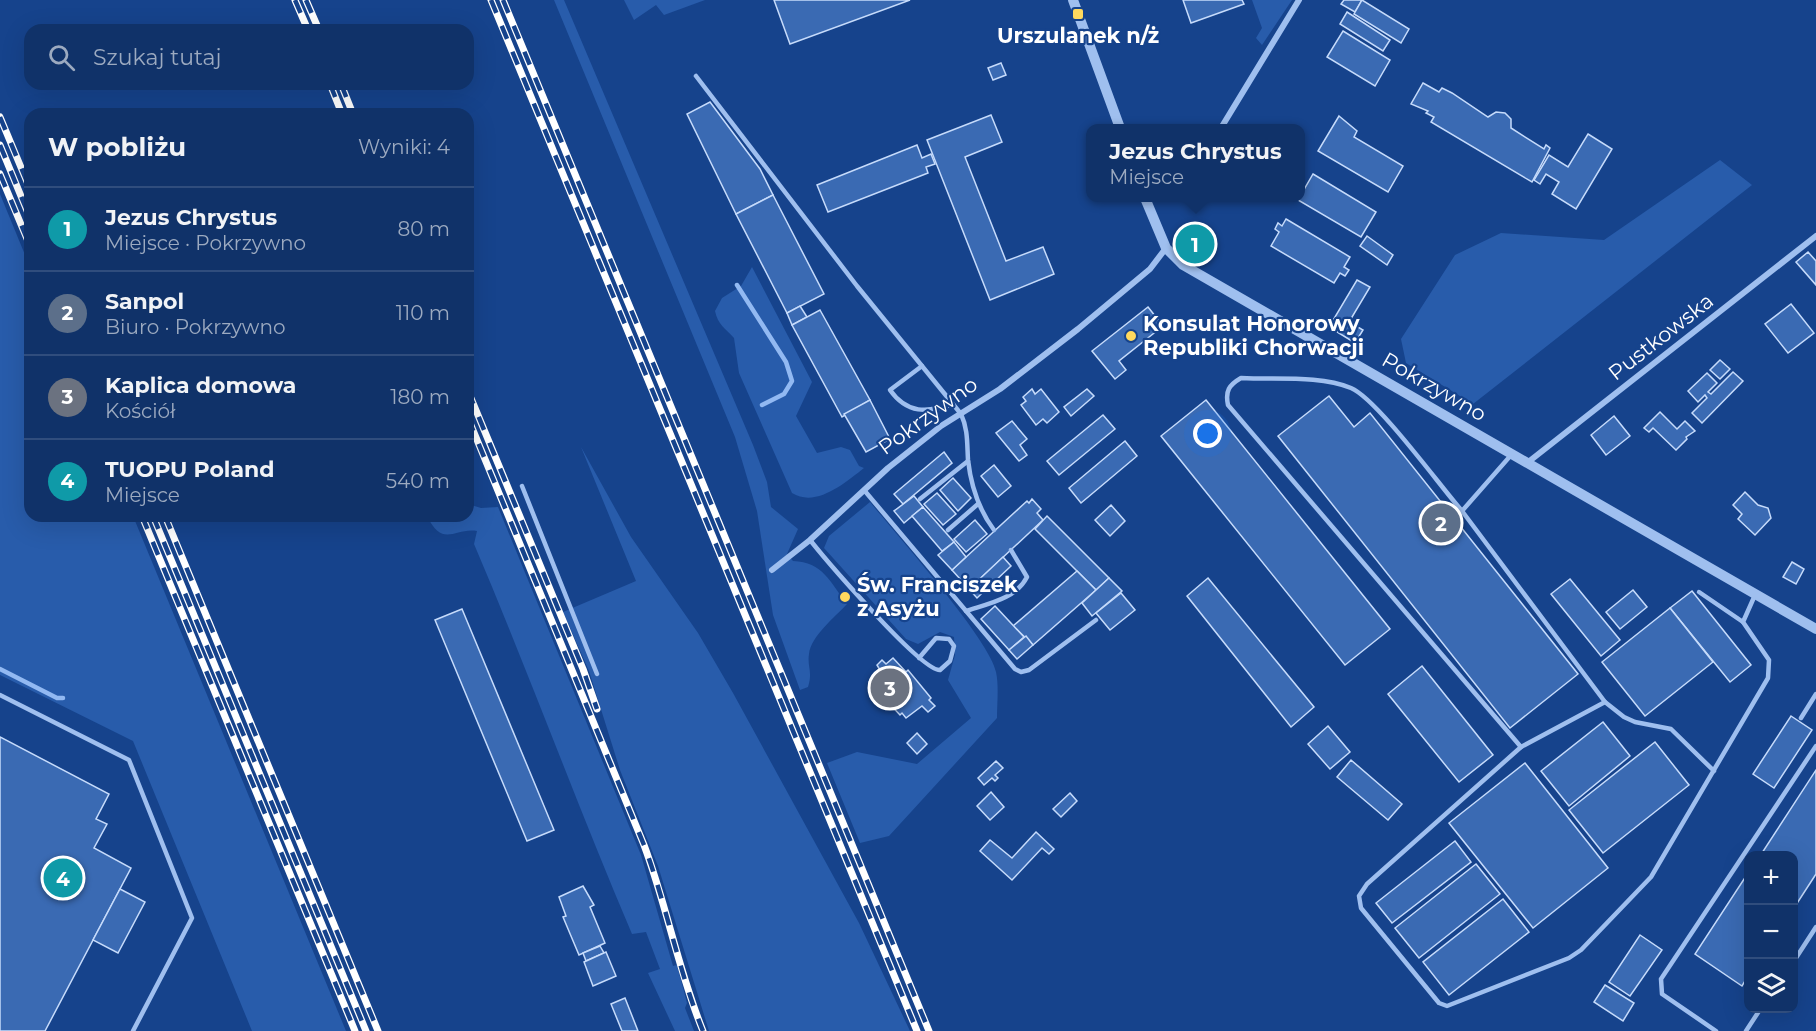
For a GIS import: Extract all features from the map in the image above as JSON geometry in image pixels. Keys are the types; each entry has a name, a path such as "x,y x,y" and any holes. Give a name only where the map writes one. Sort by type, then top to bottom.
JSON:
{"street":[{"path":"1073,0 1118,124"},
{"path":"1224,124 1299,0"},
{"path":"1147,202 1166,248"},
{"name":"Pustkowska","path":"1527,463 1816,236"},
{"name":"Pokrzywno","path":"772,570 810,540 888,468 961,414 1000,389 1078,329 1150,268 1166,248 1183,265 1816,629"}],"lane":[{"path":"696,76 961,414 968,433 968,461 978,504 994,530"},
{"path":"922,366 890,390 900,404 917,410 936,409 953,404"},
{"path":"1521,747 1228,405 1226,394 1231,384 1241,378 1325,382 1351,388 1363,395 1462,511 1605,702 1624,717 1671,729 1714,771"},
{"path":"1462,511 1512,454"},
{"path":"920,499 968,461"},
{"path":"522,486 597,674"},
{"path":"864,490 1015,669 1021,672 1029,670 1096,620"},
{"path":"948,530 978,504"},
{"path":"810,540 846,582 919,658 933,670 940,670 950,661 954,646 949,639 936,638 919,658"},
{"path":"966,611 1006,598 1024,584 1027,577 1011,550"},
{"path":"1605,702 1521,747 1367,884 1359,896 1361,908 1439,1003 1447,1006 1569,958 1581,950 1651,877 1768,678 1770,669 1769,660 1743,622 1699,592"},
{"path":"1743,622 1755,594"},
{"path":"1801,718 1816,694"},
{"path":"0,695 129,760 192,918 133,1031"},
{"path":"1716,1031 1662,993 1661,979 1816,746"},
{"path":"1795,959 1816,927"},
{"path":"1746,1031 1758,1013"}],"shaded area":[{"path":"554,0 564,0 753,445 767,482 771,507 798,529 787,554 793,561 803,562 819,569 847,604 814,640 809,654 808,687 800,690 773,615 757,511 735,437"},
{"path":"624,0 705,0 664,15 656,5 634,20"},
{"path":"1252,0 1292,0 1262,45 1256,38 1262,28"},
{"path":"1720,160 1752,185 1473,404 1406,363 1401,339 1455,255 1501,233 1604,240"},
{"path":"0,194 24,252 24,522 135,522 346,1031 252,1031 133,741 0,675"},
{"path":"752,267 812,382 796,416 817,453 841,447 850,450 859,466 864,468 830,492 820,496 801,497 792,493 739,373 734,338 716,316 715,311 722,298 741,286"},
{"path":"581,447 631,537 698,633 733,693 859,923 910,1031 709,1031 658,866 620,770 589,671 563,612 636,581"},
{"path":"870,502 977,636 996,672 998,689 997,718 889,836 860,843 827,763 857,752 917,764 971,718 948,680 955,655 954,637 940,632 918,644 906,639 824,548 829,536"},
{"path":"474,506 481,508 498,507 641,855 673,966 677,965 687,1003 685,1008 694,1031 675,1031 648,973 660,969 646,932 632,934 474,544 477,531 444,534 438,532 431,522 474,522"}],"building":[{"path":"774,0 910,0 790,44"},
{"path":"1183,0 1242,0 1244,4 1191,23"},
{"path":"1344,0 1362,0 1355,12 1341,4"},
{"path":"1362,0 1409,29 1401,43 1354,14"},
{"path":"1347,12 1390,40 1383,51 1340,24"},
{"path":"1343,31 1390,60 1375,86 1327,57"},
{"path":"1001,63 1006,75 993,80 988,68"},
{"path":"1423,83 1439,92 1442,88 1452,93 1488,117 1496,112 1505,113 1511,119 1511,128 1544,149 1546,145 1550,148 1532,182 1431,122 1434,117 1426,113 1428,111 1411,104"},
{"path":"710,102 760,169 773,195 736,214 687,114"},
{"path":"991,115 1002,142 965,157 1006,261 1043,247 1054,274 990,300 927,140"},
{"path":"1339,116 1357,131 1354,137 1403,166 1388,192 1318,151"},
{"path":"1588,134 1612,149 1576,209 1552,194 1559,182 1546,174 1540,184 1534,180 1549,155 1568,167"},
{"path":"917,145 922,158 931,154 935,164 926,167 928,173 828,212 817,185"},
{"path":"1313,174 1376,212 1361,237 1301,202 1305,202 1305,188"},
{"path":"773,195 824,294 787,313 736,214"},
{"path":"1286,219 1350,257 1344,267 1349,270 1345,276 1340,273 1334,283 1271,246 1279,232 1275,229 1278,223 1282,226"},
{"path":"1367,236 1393,255 1387,265 1360,246"},
{"path":"1197,238 1206,240 1206,249 1197,251 1191,249 1191,240"},
{"path":"1808,252 1816,261 1816,285 1796,262"},
{"path":"1357,280 1370,287 1349,322 1363,330 1355,343 1329,327"},
{"path":"1791,304 1814,333 1788,353 1765,324"},
{"path":"800,306 807,317 792,325 787,313"},
{"path":"1148,307 1163,326 1119,361 1126,370 1115,379 1092,351"},
{"path":"820,310 870,400 842,417 792,325"},
{"path":"1720,360 1730,369 1720,379 1710,370"},
{"path":"1733,372 1743,381 1702,423 1692,413 1707,398 1705,395 1698,402 1688,391 1707,373 1717,383 1708,392 1711,394"},
{"path":"1032,389 1035,394 1041,389 1059,412 1047,423 1043,419 1036,425 1021,405 1026,401 1023,397"},
{"path":"1087,389 1094,396 1071,416 1064,407"},
{"path":"1329,396 1354,427 1370,413 1578,674 1510,728 1278,436"},
{"path":"870,400 890,439 866,452 844,414"},
{"path":"1206,400 1390,629 1345,665 1161,436"},
{"path":"1660,412 1677,429 1685,421 1695,431 1686,437 1687,439 1676,450 1653,428 1649,432 1644,428"},
{"path":"1103,415 1115,429 1059,475 1047,461"},
{"path":"1614,416 1630,436 1606,455 1591,435"},
{"path":"1012,421 1027,439 1020,445 1027,455 1019,461 996,433"},
{"path":"1125,441 1137,456 1081,503 1069,488"},
{"path":"944,452 952,463 903,504 894,494"},
{"path":"994,465 1011,486 998,497 981,476"},
{"path":"953,478 971,498 958,511 940,490"},
{"path":"1745,492 1758,505 1768,508 1771,518 1755,535 1738,519 1742,514 1733,505"},
{"path":"937,493 956,514 943,525 924,504"},
{"path":"914,496 923,507 904,523 894,511"},
{"path":"1032,499 1041,509 1037,513 1043,520 969,589 952,570 1027,501 1029,503"},
{"path":"1111,505 1125,521 1110,536 1095,520"},
{"path":"923,507 954,542 942,551 912,516"},
{"path":"1047,516 1109,578 1096,590 1035,529"},
{"path":"975,520 987,534 966,552 954,539"},
{"path":"954,542 966,557 952,570 938,555"},
{"path":"1003,557 1011,566 977,598 969,589"},
{"path":"1792,562 1804,569 1796,584 1783,577"},
{"path":"1077,571 1096,590 1033,645 1013,626"},
{"path":"1109,578 1122,591 1092,616 1082,603"},
{"path":"1208,578 1314,707 1291,727 1187,596"},
{"path":"1570,579 1620,640 1601,656 1551,594"},
{"path":"1633,590 1647,607 1620,629 1606,612"},
{"path":"1692,591 1751,665 1730,682 1670,608"},
{"path":"1121,593 1135,610 1110,630 1096,613"},
{"path":"995,606 1024,637 1009,650 981,619"},
{"path":"1670,608 1713,662 1645,716 1602,662"},
{"path":"462,609 554,830 527,841 435,620"},
{"path":"1026,636 1033,645 1017,659 1009,650"},
{"path":"893,658 906,672 908,670 931,698 929,700 935,706 928,712 922,706 906,718 902,713 900,715 869,682 880,670 877,665 882,660 886,664"},
{"path":"1422,666 1493,755 1459,782 1388,694"},
{"path":"1791,716 1812,730 1774,788 1753,774"},
{"path":"1603,722 1630,756 1569,806 1541,771"},
{"path":"1328,726 1350,752 1330,769 1308,744"},
{"path":"917,733 927,744 917,754 907,743"},
{"path":"0,737 109,794 96,819 107,824 94,848 131,868 45,1031 0,1031"},
{"path":"1655,742 1689,785 1603,853 1569,810"},
{"path":"1351,760 1402,804 1388,820 1337,777"},
{"path":"996,761 1003,768 995,775 998,778 995,781 992,778 984,785 978,778"},
{"path":"1525,763 1608,868 1533,928 1449,823"},
{"path":"1816,770 1816,874 1798,902 1798,851 1763,851"},
{"path":"991,792 1004,807 990,820 977,806"},
{"path":"1070,793 1077,801 1061,817 1053,809"},
{"path":"1036,832 1054,849 1049,854 1042,848 1012,880 980,851 990,840 1012,858"},
{"path":"1455,841 1471,862 1392,923 1376,903"},
{"path":"1476,864 1500,894 1419,958 1395,928"},
{"path":"1744,879 1744,983 1742,986 1695,954"},
{"path":"583,886 594,905 590,907 605,943 579,955 563,917 566,916 559,897"},
{"path":"120,889 145,902 118,953 93,940"},
{"path":"1503,899 1529,932 1449,995 1423,962"},
{"path":"1640,935 1662,950 1630,996 1609,982"},
{"path":"600,946 604,953 586,961 583,953"},
{"path":"606,952 616,976 593,986 584,962"},
{"path":"1605,985 1634,1003 1623,1021 1594,1002"},
{"path":"625,998 638,1031 622,1031 611,1004"}],"waterway":[{"path":"737,285 786,362 792,381 784,394 762,405"},
{"path":"0,669 57,698 63,698"}],"railway":[{"path":"295,0 305,24"},
{"path":"306,0 316,24"},
{"path":"491,0 917,1031"},
{"path":"503,0 929,1031"},
{"path":"332,90 340,108"},
{"path":"343,90 351,108"},
{"path":"0,117 24,175"},
{"path":"0,145 24,203"},
{"path":"0,174 24,232"},
{"path":"474,406 583,669 597,709"},
{"path":"474,433 644,845 686,985 703,1031"},
{"path":"144,522 355,1031"},
{"path":"155,522 366,1031"},
{"path":"167,522 378,1031"}],"place":[{"name":"Urszulanek n/ż","path":"1078,14"},
{"name":"Jezus Chrystus","path":"1195,244"},
{"name":"Konsulat Honorowy Republiki Chorwacji","path":"1131,336"},
{"name":"Sanpol","path":"1441,523"},
{"name":"Św. Franciszek z Asyżu","path":"845,597"},
{"name":"Kaplica domowa","path":"890,688"},
{"name":"TUOPU Poland","path":"63,878"}]}
